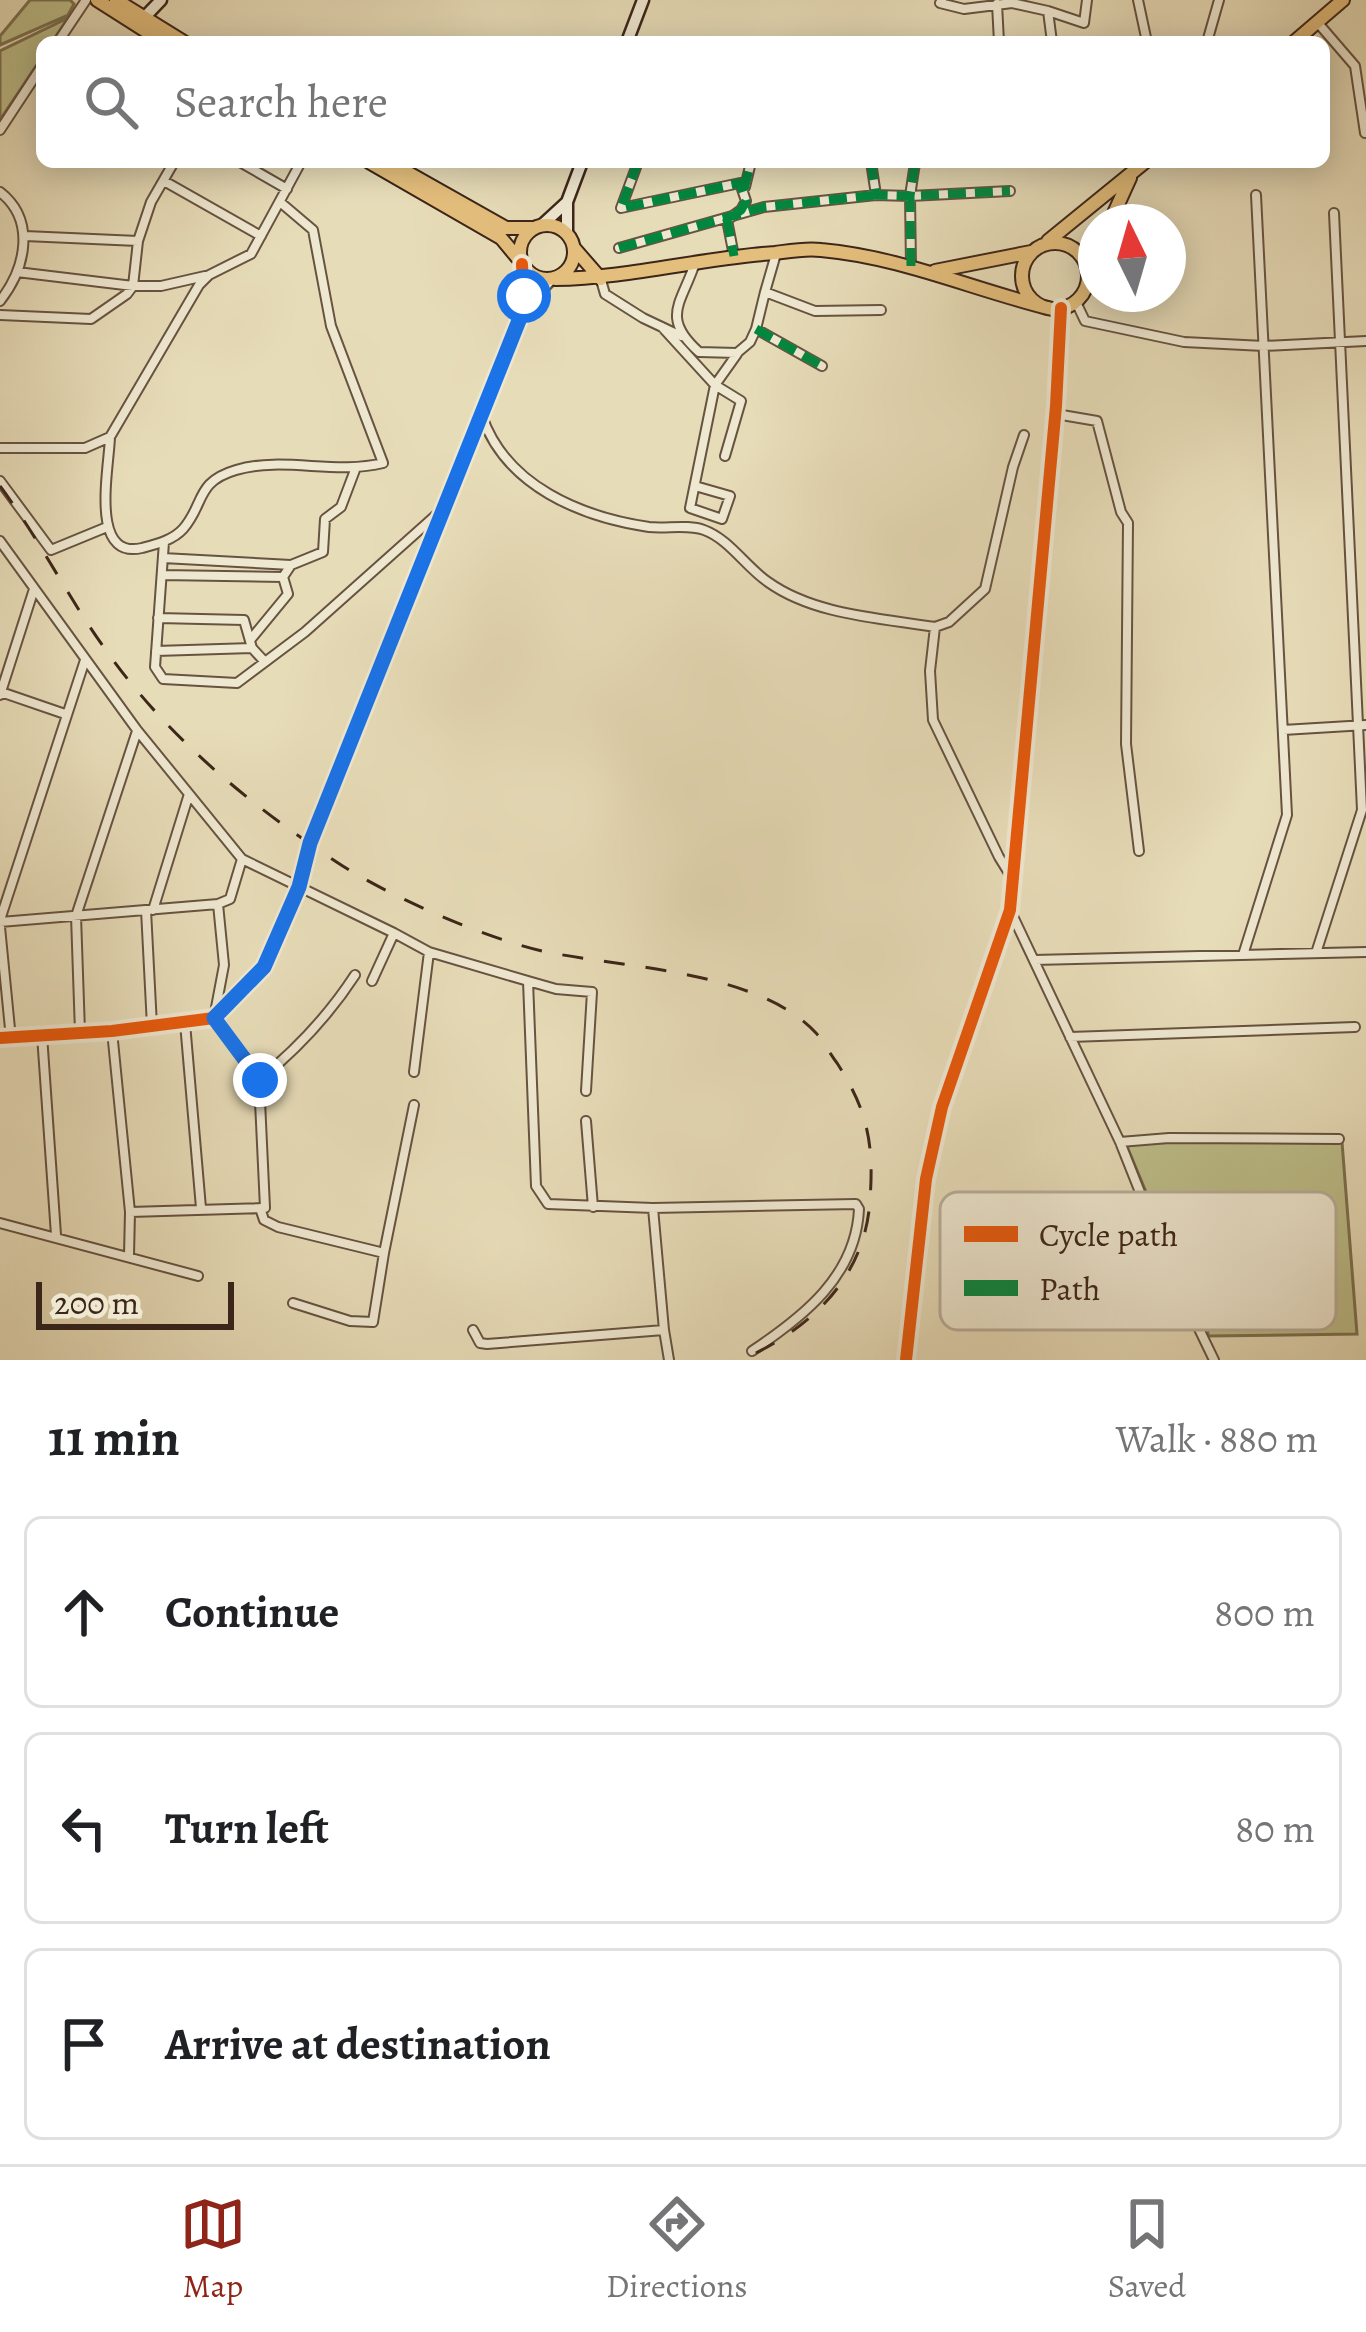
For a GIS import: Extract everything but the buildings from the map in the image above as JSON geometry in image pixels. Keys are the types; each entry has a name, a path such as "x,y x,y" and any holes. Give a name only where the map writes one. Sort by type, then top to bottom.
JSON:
{"main road":[{"path":"97,0 171,36"},
{"path":"116,0 157,36"},
{"path":"141,22 161,0"},
{"path":"629,36 643,0"},
{"path":"1302,36 1343,0"},
{"path":"379,168 501,238 534,277 601,278 734,256 818,249 935,271 960,285 1056,309 1078,299"},
{"path":"400,168 506,228 551,225 567,234"},
{"path":"580,168 567,202 567,234 601,278"},
{"path":"935,271 1032,251 1131,168"},
{"path":"1117,204 1132,168"},
{"path":"521,263 522,239 567,202"},
{"path":"1045,244 1067,244 1078,253"},
{"path":"553,279 568,270 574,248"},
{"path":"1032,251 1022,271 1026,292 1032,300 1056,309"}],"street":[{"path":"62,36 86,0"},
{"path":"942,0 940,3 964,9 997,4 1048,11 1084,23 1087,0"},
{"path":"1138,0 1147,36"},
{"path":"1209,36 1219,0"},
{"path":"997,4 999,36"},
{"path":"1048,11 1051,36"},
{"path":"1318,23 1329,36"},
{"path":"1330,37 1355,66 1365,133"},
{"path":"0,130 36,76"},
{"path":"0,316 91,320 133,286 138,241 172,168"},
{"path":"250,168 287,189"},
{"path":"17,272 133,286 160,286 209,274 251,254 298,168"},
{"path":"636,168 621,208 740,183 745,189"},
{"path":"727,220 746,201 750,168"},
{"path":"872,168 876,195"},
{"path":"910,266 910,196 916,168"},
{"path":"164,181 261,236"},
{"path":"619,248 764,207 876,195 1010,190"},
{"path":"0,192 15,204 25,236 17,272 0,301"},
{"path":"1244,955 1287,815 1256,195"},
{"path":"209,274 160,347 110,437 107,527 111,542 120,549 135,550 179,534 193,517 199,494 232,471 254,466 355,470 383,463 331,326 313,230 280,202"},
{"path":"1316,953 1363,810 1334,213"},
{"path":"727,220 734,256"},
{"path":"25,236 138,241"},
{"path":"695,486 730,496 722,519 690,508 716,385 756,329 776,253"},
{"path":"681,336 676,315 679,296 695,262"},
{"path":"521,263 524,308"},
{"path":"601,278 605,294 681,336 699,352 737,352"},
{"path":"86,660 0,923 5,1038 214,1018 264,967 524,308 553,279"},
{"path":"766,292 815,311 881,310"},
{"path":"1076,302 1084,321 1184,343 1264,346 1366,341"},
{"path":"906,1360 930,1161 943,1107 1010,910 1056,414 1056,309"},
{"path":"662,327 716,385 741,401 725,455"},
{"path":"756,329 822,365"},
{"path":"1056,414 1097,421 1120,512 1129,523 1126,744 1138,851"},
{"path":"482,416 488,434 509,462 529,483 556,499 615,520 702,529 768,582 799,599 935,627 949,622 985,589 1024,435"},
{"path":"0,448 85,448 110,437"},
{"path":"163,558 290,565 323,552 325,519 341,507 355,470"},
{"path":"0,481 50,550 107,527"},
{"path":"164,542 155,667 163,679 237,683 305,632 446,507"},
{"path":"0,541 137,730 242,859 429,952 556,989 592,992 586,1091"},
{"path":"156,651 251,644 288,594 284,577 290,565"},
{"path":"162,575 284,577"},
{"path":"34,589 0,693 65,714"},
{"path":"158,618 244,620 251,644 265,662"},
{"path":"935,627 930,671 933,720 1013,879"},
{"path":"1283,730 1362,725"},
{"path":"80,1032 76,916 137,730"},
{"path":"152,1026 149,910 189,794"},
{"path":"0,923 218,904 230,899 242,859"},
{"path":"130,1212 265,1208 260,1080 214,1018 224,965 218,904"},
{"path":"1010,910 1140,1192"},
{"path":"372,981 394,933"},
{"path":"414,1072 429,952"},
{"path":"1034,960 1366,952"},
{"path":"260,1080 338,1001 355,975"},
{"path":"527,981 536,1186 548,1204 653,1208 856,1204 860,1209 859,1223 826,1292 805,1315 752,1351"},
{"path":"185,1023 201,1208"},
{"path":"1070,1037 1355,1027"},
{"path":"112,1031 130,1212 129,1255"},
{"path":"42,1035 56,1235"},
{"path":"293,1303 350,1321 373,1322 414,1105"},
{"path":"586,1121 593,1207"},
{"path":"1120,1142 1339,1139"},
{"path":"260,1208 264,1220 278,1227 384,1253"},
{"path":"653,1208 669,1360"},
{"path":"0,1223 198,1276"},
{"path":"473,1330 480,1342 488,1343 664,1330"},
{"path":"1200,1330 1214,1360"}],"green space":[{"path":"30,0 70,0 74,4 68,15 0,45 0,36"},
{"path":"68,18 56,36 36,36 36,66 0,120 0,51"},
{"path":"1342,1142 1357,1334 1208,1336 1208,1330 1336,1330 1336,1192 1146,1192 1126,1144"}],"railway":[{"path":"0,486 103,646 153,709 238,790 335,861 407,901 492,936 542,951 725,984 791,1012 816,1033 847,1080 867,1128 871,1180 866,1228 845,1277 829,1298 789,1333 741,1360"}],"marked path":[{"path":"636,168 621,208 740,183 746,201 727,220 734,256"},
{"path":"744,189 749,168"},
{"path":"872,168 876,195 910,196 914,168"},
{"path":"911,266 910,196 1010,191"},
{"path":"619,248 764,207 876,195"},
{"path":"756,329 822,366"}],"cycle path":[{"path":"0,1038 214,1018 264,967 524,308 522,264"},
{"path":"906,1360 926,1179 942,1107 1010,910 1061,308"}],"route":[{"path":"260,1080 214,1018 264,967 299,887 310,843 482,416 524,308 524,296"}]}
